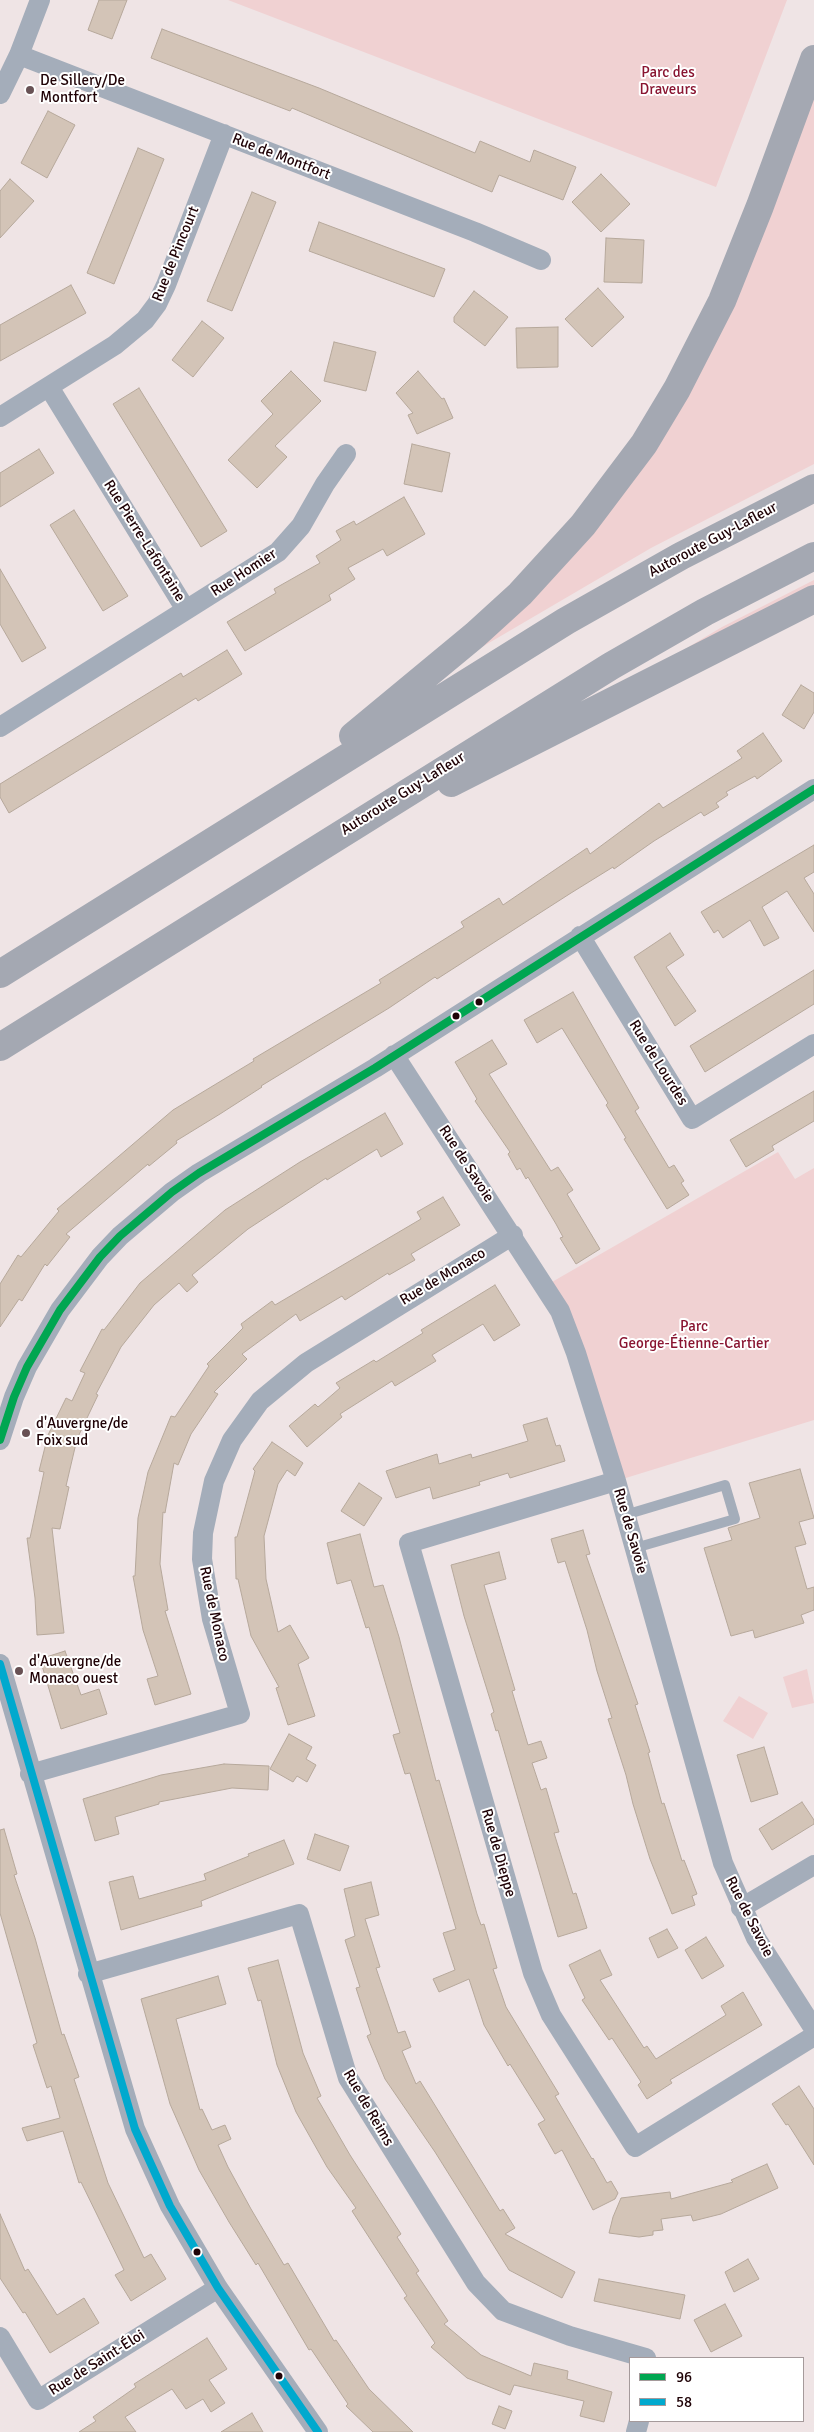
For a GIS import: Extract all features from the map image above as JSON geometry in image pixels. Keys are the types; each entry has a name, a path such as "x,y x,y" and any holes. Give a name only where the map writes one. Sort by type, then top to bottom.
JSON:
{"highway":[{"path":"272,804 506,608 583,525 625,471 678,389 708,330 751,230 814,59"},
{"name":"Autoroute Guy-Lafleur","path":"0,974 595,604 709,541 814,488"},
{"name":"Autoroute Guy-Lafleur","path":"0,1047 611,666 713,608 814,556"},
{"path":"302,857 814,599"}],"street":[{"path":"0,94 19,55 40,0"},
{"name":"Rue de Montfort","path":"19,55 481,234 542,260"},
{"name":"Rue de Pincourt","path":"0,417 115,345 145,320 157,304 224,134"},
{"name":"Rue Pierre-Lafontaine","path":"1,724 186,610 49,387"},
{"name":"Rue Homier","path":"186,610 278,552 300,526 325,484 346,454"},
{"path":"0,1440 7,1395 60,1310 100,1257 120,1236 172,1192 199,1173 394,1055 814,789"},
{"name":"Rue de Lourdes","path":"580,936 692,1119 814,1044"},
{"name":"Rue de Savoie","path":"394,1055 513,1235 563,1318 616,1481 723,1863 741,1908 756,1938 814,2029"},
{"name":"Rue de Monaco","path":"30,1774 240,1714 212,1619 202,1559 203,1533 214,1481 232,1440 260,1401 306,1363 513,1235"},
{"name":"Rue de Dieppe","path":"616,1481 409,1543 533,1973 551,2015 635,2147 814,2036"},
{"path":"0,1664 88,1974 142,2145 170,2206 218,2288 318,2432"},
{"path":"741,1908 814,1865"},
{"name":"Rue de Reims","path":"88,1974 299,1914 348,2078 476,2283 504,2311 570,2336 643,2357"},
{"name":"Rue de Saint-Éloi","path":"0,2337 38,2400 218,2288"}],"lane":[{"path":"625,1515 725,1485 735,1519 634,1548"}],"green space":[{"name":"Parc des Draveurs","path":"228,0 787,0 716,187"},
{"path":"814,87 814,464 651,548 482,647 601,521"},
{"path":"814,580 814,588 680,652 722,627"},
{"name":"Parc George-Étienne-Cartier","path":"778,1152 795,1179 814,1168 814,1420 616,1481 545,1286"},
{"path":"807,1669 814,1703 792,1708 783,1677"},
{"path":"739,1696 768,1713 753,1739 723,1721"}],"building":[{"path":"99,0 127,0 112,39 88,30"},
{"path":"162,29 319,88 475,153 480,141 530,162 534,150 576,167 563,200 499,175 492,192 292,108 290,111 151,58"},
{"path":"48,111 75,125 47,178 21,163"},
{"path":"138,148 164,159 114,284 87,273"},
{"path":"601,174 630,204 601,232 572,202"},
{"path":"10,179 34,201 0,238 0,191"},
{"path":"252,192 276,202 232,311 207,301"},
{"path":"319,222 445,269 434,297 309,251"},
{"path":"606,238 644,240 642,283 604,282"},
{"path":"71,285 86,313 0,361 0,325"},
{"path":"598,288 624,317 592,347 565,319"},
{"path":"474,291 508,317 485,346 454,322 454,317"},
{"path":"202,321 224,338 193,377 172,360"},
{"path":"558,327 558,367 517,368 516,328"},
{"path":"334,342 376,352 366,391 324,381"},
{"path":"291,371 321,401 275,446 287,457 257,488 228,460 273,414 261,401"},
{"path":"418,371 442,399 444,398 453,418 417,434 408,415 413,413 396,393"},
{"path":"139,388 227,531 201,547 113,404"},
{"path":"412,444 450,453 442,492 404,484"},
{"path":"39,449 54,473 0,507 0,473"},
{"path":"404,497 425,534 387,556 383,549 348,568 355,579 329,595 331,600 245,651 227,622 276,593 274,589 320,563 316,556 341,540 336,531 354,521 356,525"},
{"path":"74,510 128,596 103,611 50,525"},
{"path":"0,569 46,648 22,662 0,624"},
{"path":"227,650 242,674 198,701 196,698 9,813 0,797 0,784 181,673 183,677"},
{"path":"801,685 814,693 814,712 804,729 782,715"},
{"path":"763,733 782,761 757,779 755,776 726,792 728,795 716,803 719,807 704,816 701,812 614,869 613,867 571,893 437,979 435,977 389,1008 261,1086 176,1141 177,1143 149,1166 148,1164 66,1234 70,1237 47,1266 45,1264 22,1301 19,1299 0,1327 0,1284 18,1255 21,1257 59,1211 57,1209 173,1110 254,1061 253,1059 381,983 379,980 464,927 461,922 499,898 503,905 587,848 590,854 659,803 663,808 742,758 737,751"},
{"path":"814,845 814,872 804,878 814,894 814,932 787,891 762,907 779,938 764,946 750,920 723,938 718,930 714,933 701,912"},
{"path":"670,933 684,955 666,967 696,1011 675,1026 634,957"},
{"path":"814,970 814,1004 705,1072 690,1046"},
{"path":"573,992 639,1108 635,1111 669,1168 674,1165 684,1181 681,1183 689,1195 667,1209 624,1139 626,1138 606,1105 608,1103 562,1028 537,1043 524,1020"},
{"path":"492,1040 507,1064 489,1074 551,1171 558,1167 573,1190 567,1194 600,1249 576,1264 560,1238 563,1237 556,1224 528,1177 526,1179 520,1168 517,1170 508,1154 510,1152 475,1101 477,1099 455,1062"},
{"path":"814,1091 814,1121 772,1146 774,1150 746,1167 730,1140"},
{"path":"385,1113 403,1144 381,1157 377,1149 327,1180 326,1178 248,1229 192,1275 198,1282 187,1292 179,1283 154,1305 121,1347 96,1394 98,1395 77,1439 66,1486 69,1487 60,1529 52,1528 64,1633 37,1635 35,1598 27,1538 30,1538 44,1472 39,1471 48,1435 66,1398 72,1401 85,1373 80,1371 102,1329 104,1330 140,1283 225,1210 300,1162"},
{"path":"443,1197 460,1225 411,1254 415,1260 389,1275 388,1273 345,1300 342,1296 300,1321 296,1314 242,1354 247,1359 214,1392 218,1394 191,1434 178,1465 174,1463 165,1513 163,1512 160,1564 168,1610 165,1611 191,1694 155,1705 147,1679 158,1676 143,1630 133,1576 135,1576 138,1518 148,1472 171,1416 175,1417 209,1366 207,1364 243,1328 241,1324 272,1301 275,1305 421,1219 417,1212"},
{"path":"495,1285 520,1325 494,1341 483,1324 432,1355 436,1361 395,1386 392,1381 340,1414 342,1417 307,1447 289,1426 315,1404 318,1407 340,1388 336,1383 374,1360 376,1362 423,1333 421,1330"},
{"path":"547,1418 556,1446 560,1445 565,1461 510,1478 508,1473 479,1482 480,1485 433,1499 430,1487 396,1498 386,1471 437,1454 439,1464 471,1454 472,1458 528,1441 523,1425"},
{"path":"272,1442 303,1463 295,1476 287,1470 278,1484 264,1536 266,1579 278,1632 290,1625 309,1658 298,1664 315,1716 288,1725 276,1688 279,1687 251,1636 238,1579 236,1579 235,1537 237,1537 255,1471 253,1469"},
{"path":"800,1469 814,1518 799,1522 806,1544 795,1547 807,1589 814,1587 814,1610 801,1615 804,1623 755,1638 753,1630 731,1636 704,1548 732,1540 728,1528 760,1518 749,1483"},
{"path":"359,1483 382,1498 364,1526 341,1511"},
{"path":"583,1530 590,1554 586,1555 638,1704 635,1705 650,1752 648,1753 662,1804 664,1803 682,1861 684,1860 697,1894 692,1896 695,1905 672,1914 650,1859 633,1804 608,1719 612,1718 565,1561 558,1563 551,1539"},
{"path":"360,1534 374,1587 383,1585 399,1637 436,1781 439,1780 477,1914 481,1925 484,1924 497,1968 493,1969 506,2007 559,2094 555,2096 592,2159 607,2183 611,2181 618,2193 615,2199 593,2210 562,2150 555,2154 538,2124 545,2120 510,2064 508,2066 484,2025 469,1979 439,1992 433,1979 455,1970 443,1933 456,1929 410,1773 405,1774 393,1735 400,1733 369,1627 366,1628 351,1580 337,1584 327,1543"},
{"path":"499,1552 506,1579 484,1585 515,1690 512,1691 528,1745 541,1741 547,1758 532,1763 541,1790 546,1788 559,1832 554,1833 573,1894 576,1893 587,1928 558,1937 498,1730 496,1731 491,1714 494,1712 464,1616 451,1565"},
{"path":"65,1651 81,1695 99,1689 107,1714 61,1729 40,1659"},
{"path":"289,1734 312,1747 306,1759 316,1765 307,1782 297,1776 293,1782 270,1769"},
{"path":"764,1747 778,1794 751,1802 737,1755"},
{"path":"224,1764 269,1766 268,1790 232,1788 159,1802 159,1804 115,1817 119,1834 95,1841 83,1799 161,1775"},
{"path":"802,1802 814,1820 814,1824 772,1850 759,1829"},
{"path":"4,1829 17,1874 14,1875 35,1938 62,2035 64,2034 79,2077 74,2079 108,2183 144,2258 151,2254 166,2279 131,2301 115,2275 124,2270 81,2182 79,2183 63,2131 27,2141 22,2128 60,2118 51,2086 47,2088 33,2045 37,2043 0,1913 0,1830"},
{"path":"315,1834 349,1846 340,1871 307,1859"},
{"path":"284,1840 294,1864 201,1901 202,1906 121,1930 109,1882 133,1876 139,1899 206,1880 204,1874"},
{"path":"371,1882 379,1915 365,1919 380,1967 376,1968 398,2033 405,2031 411,2047 402,2051 416,2084 420,2081 500,2211 503,2209 515,2228 505,2234 575,2272 562,2298 509,2270 435,2152 385,2079 367,2036 371,2034 356,1988 360,1987 345,1940 355,1936 344,1889"},
{"path":"667,1929 678,1948 658,1958 649,1938"},
{"path":"706,1937 724,1966 702,1979 685,1950"},
{"path":"600,1950 612,1975 600,1980 644,2048 647,2046 656,2059 726,2015 721,2006 743,1992 762,2025 670,2080 672,2083 647,2099 638,2085 641,2082 612,2038 609,2040 582,2000 585,1998 569,1965"},
{"path":"278,1960 303,2053 321,2096 317,2098 350,2155 401,2234 397,2237 419,2271 416,2273 448,2321 444,2324 481,2355 531,2376 534,2363 568,2371 567,2379 612,2392 604,2422 580,2416 584,2401 514,2385 510,2395 467,2378 431,2347 435,2343 404,2298 407,2296 352,2211 356,2208 327,2167 296,2112 277,2065 261,2000 258,2001 248,1968"},
{"path":"218,1976 226,2004 176,2019 200,2110 202,2109 212,2130 225,2125 231,2139 218,2145 228,2167 284,2265 288,2263 334,2341 336,2340 369,2389 413,2432 373,2432 346,2406 348,2404 311,2349 309,2350 258,2263 256,2265 229,2222 199,2170 170,2104 141,1999"},
{"path":"799,2086 814,2109 814,2165 788,2124 786,2125 772,2104"},
{"path":"767,2164 778,2188 721,2214 693,2221 691,2215 661,2219 663,2230 653,2231 653,2235 639,2237 609,2233 621,2198 670,2192 671,2199 733,2182 731,2180"},
{"path":"0,2214 25,2271 28,2269 57,2315 84,2298 99,2323 50,2353 25,2312 23,2313 0,2278"},
{"path":"748,2259 759,2279 734,2292 725,2272"},
{"path":"599,2279 685,2295 680,2319 594,2301"},
{"path":"725,2304 742,2336 711,2352 694,2320"},
{"path":"207,2338 227,2369 209,2380 225,2403 211,2412 203,2399 186,2409 172,2389 125,2417 136,2432 79,2432 96,2421 93,2417 136,2387 134,2384"},
{"path":"499,2406 512,2411 505,2429 492,2424"},
{"path":"252,2413 263,2432 221,2432"}],"transit line":[{"name":"96","path":"0,1440 14,1397 27,1367 60,1310 100,1257 120,1236 172,1192 199,1173 375,1068 814,789"},
{"name":"58","path":"0,1664 135,2129 170,2206 218,2288 318,2432"}],"place":[{"name":"De Sillery/De Montfort","path":"30,90"},
{"name":"d'Auvergne/de Foix sud","path":"26,1433"},
{"name":"d'Auvergne/de Monaco ouest","path":"19,1671"}]}
